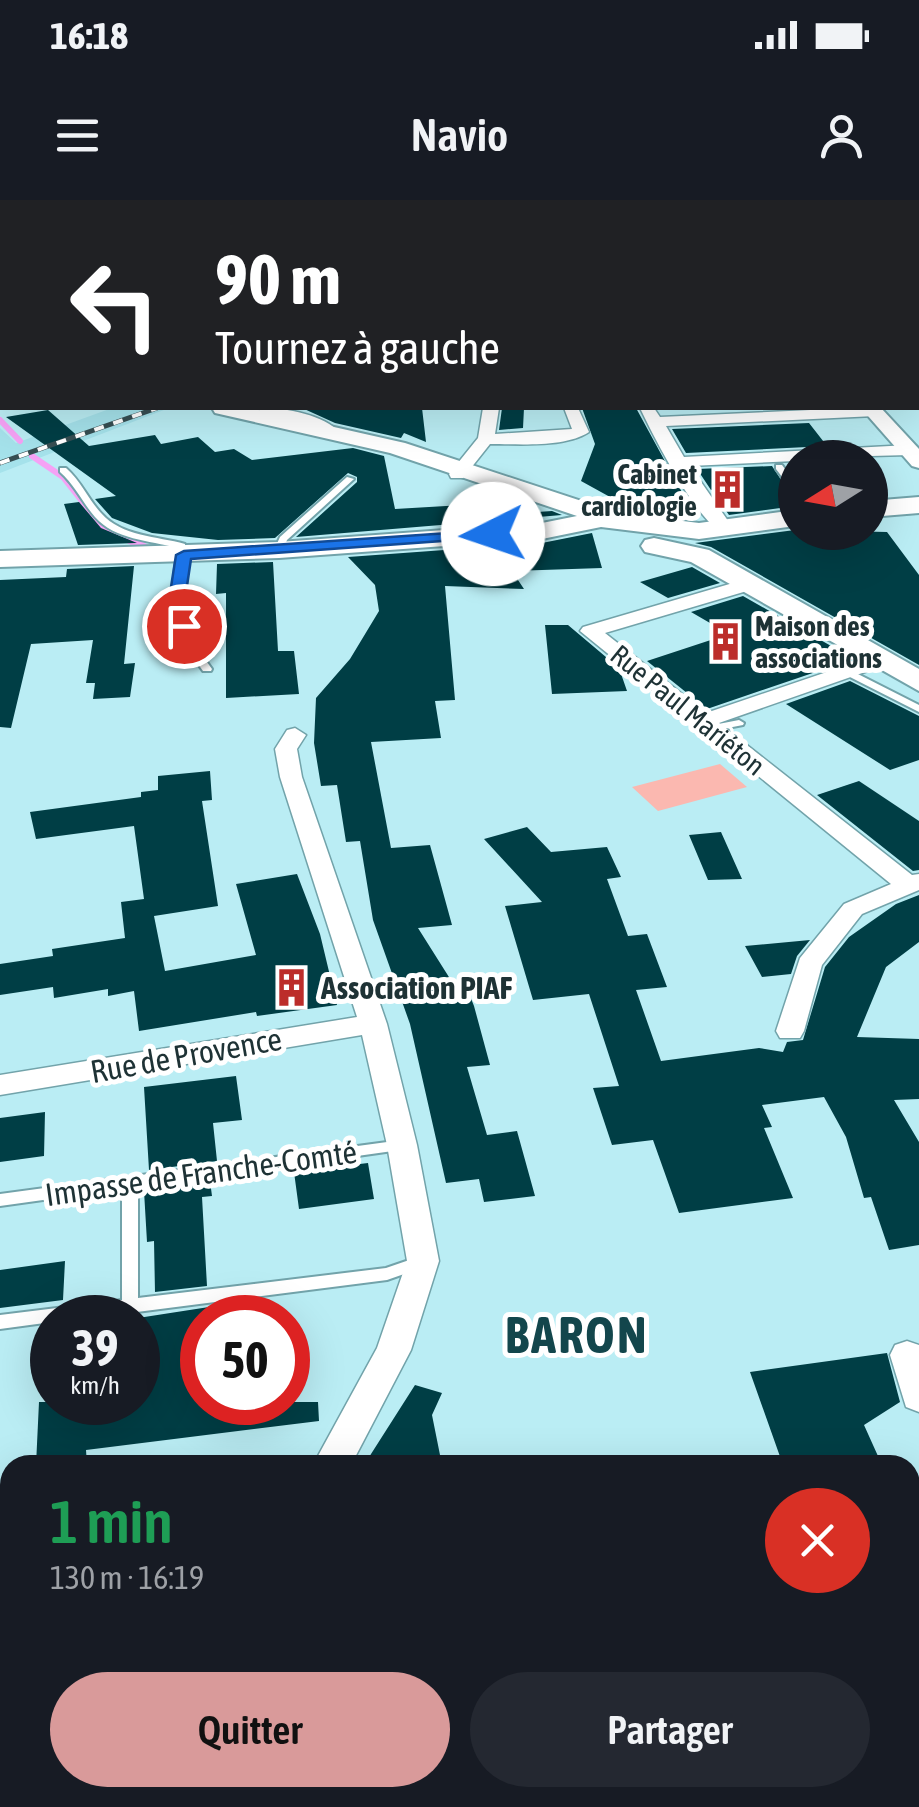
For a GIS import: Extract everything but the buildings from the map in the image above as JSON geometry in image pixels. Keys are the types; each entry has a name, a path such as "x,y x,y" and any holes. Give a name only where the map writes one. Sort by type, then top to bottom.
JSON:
{"main road":[{"path":"231,410 459,471 564,508 594,525 646,536 708,538 778,522"},
{"path":"888,507 919,504"},
{"path":"0,559 279,550 594,525"},
{"path":"708,538 750,584 919,682"}],"street":[{"path":"266,410 326,427 327,435"},
{"path":"459,471 486,439 491,410"},
{"path":"486,439 577,433 582,430 572,410"},
{"path":"651,414 873,410 914,456"},
{"path":"651,414 708,510 708,538"},
{"path":"680,462 914,456"},
{"name":"Rue Paul Mariéton","path":"750,584 590,631 913,882"},
{"path":"708,724 881,660"},
{"path":"295,735 286,750 291,777 372,1024 402,1145 424,1261 394,1350 337,1455"},
{"path":"790,1031 809,964 854,909 913,882"},
{"name":"Rue de Provence","path":"0,1085 372,1024"},
{"path":"906,1355 919,1397"}],"lane":[{"path":"63,470 76,480 104,522 130,535 182,546 176,606 188,644 207,669"},
{"path":"279,550 282,540 350,479"},
{"path":"848,672 919,709"},
{"path":"708,724 739,723"},
{"name":"Impasse de Franche-Comté","path":"0,1200 402,1145"},
{"path":"130,1185 130,1295"},
{"path":"160,1302 387,1274 424,1261"},
{"path":"0,1322 30,1318"}],"shaded area":[{"path":"107,410 164,410 0,473 0,428 16,443"},
{"path":"720,764 747,787 658,811 632,787"}],"waterway":[{"path":"0,420 20,441"},
{"path":"32,456 63,477 93,515"},
{"path":"91,512 103,527 146,548"}],"railway":[{"path":"0,463 151,410"}],"place":[{"name":"Cabinet cardiologie","path":"727,490"},
{"name":"Maison des associations","path":"725,642"},
{"name":"Association PIAF","path":"291,987"}],"district":[{"name":"BARON","path":"577,1335"}],"route":[{"path":"184,626 176,606 184,555 493,534"}]}
